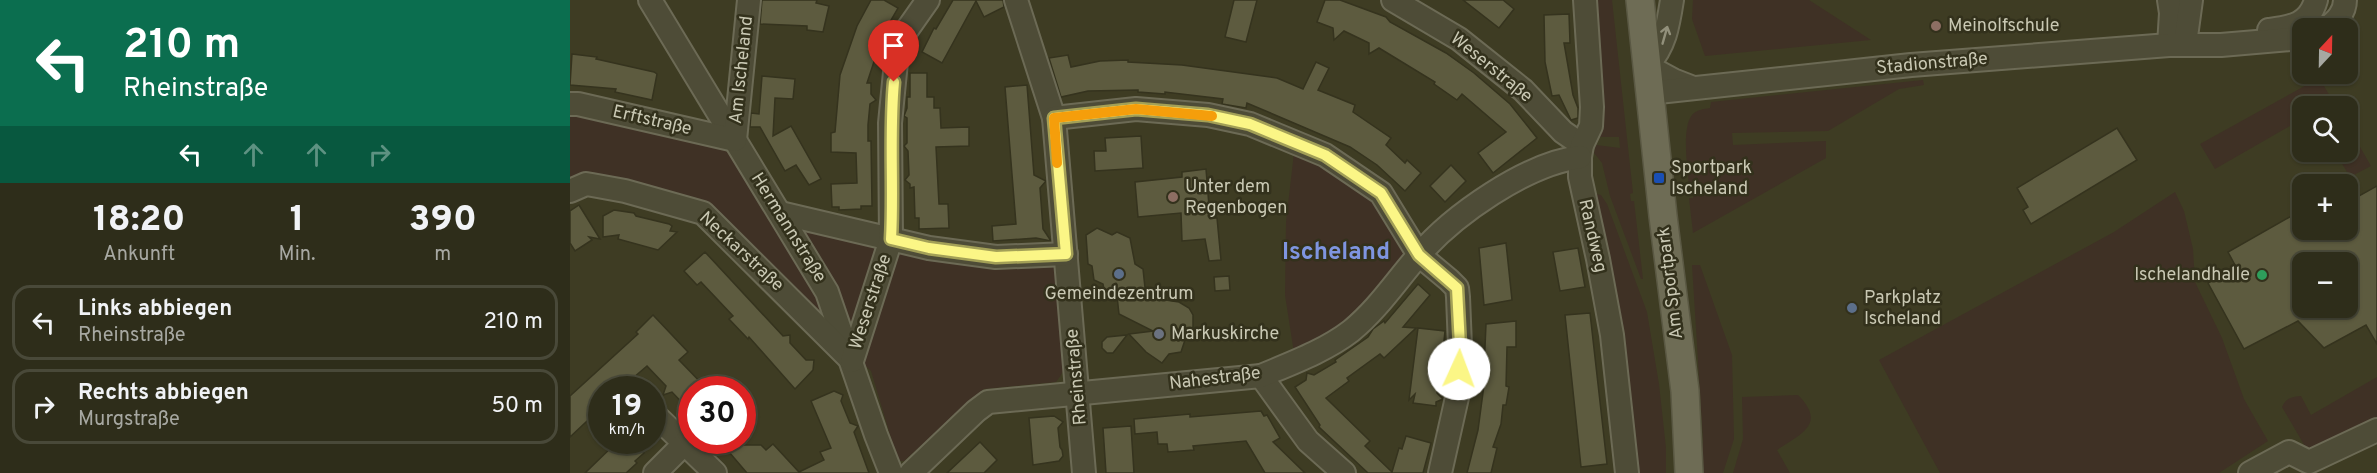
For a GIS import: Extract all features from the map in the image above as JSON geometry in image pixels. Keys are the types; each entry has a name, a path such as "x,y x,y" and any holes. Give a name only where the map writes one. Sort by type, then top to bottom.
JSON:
{"main road":[{"name":"Am Sportpark","path":"1640,0 1685,391 1689,473"}],"street":[{"name":"Hermannstraße","path":"650,0 827,292 891,473"},
{"name":"Am Ischeland","path":"735,140 749,0"},
{"name":"Weserstraße","path":"852,362 891,239 890,123 896,62 902,38 928,0"},
{"name":"Rheinstraße","path":"1016,0 1054,118 1084,473"},
{"name":"Weserstraße","path":"1393,0 1459,39 1523,90 1581,151"},
{"name":"Randweg","path":"1585,0 1592,107 1591,126 1581,151 1583,197 1598,259 1612,335 1627,473"},
{"path":"1647,66 1663,45 1672,0"},
{"path":"2169,0 2177,45"},
{"path":"2177,45 2191,0"},
{"name":"Stadionstraße","path":"2177,45 2221,36 2296,26 2306,17 2316,0"},
{"path":"2338,18 2345,6 2345,0"},
{"name":"Stadionstraße","path":"1649,93 1911,65 2292,39"},
{"name":"Stadionstraße","path":"1647,66 1673,80 1695,88"},
{"name":"Erftstraße","path":"570,104 735,140"},
{"path":"1054,118 1136,109 1208,115 1250,124 1325,155 1381,193 1419,255 1457,288 1460,346 1458,393 1440,473"},
{"name":"Nahestraße","path":"911,473 988,402 1261,376 1298,361 1351,331 1389,294 1419,255 1459,217 1503,186 1581,151"},
{"name":"Neckarstraße","path":"570,191 586,184 625,191 703,213 852,362"},
{"path":"780,213 929,248 996,257 1066,254"},
{"path":"1261,376 1308,441 1344,473"},
{"path":"666,424 678,435"},
{"path":"2250,473 2289,452 2309,462 2377,430"},
{"path":"655,473 678,450"},
{"path":"697,454 715,473"}],"shaded area":[{"path":"1590,0 1612,0 1633,193 1630,194 1631,201 1634,201 1643,279 1641,279 1610,196 1602,163 1594,153 1596,145 1620,148 1619,137 1597,137"},
{"path":"1693,0 1809,0 1871,40 1705,56 1692,19"},
{"path":"1923,80 1924,85 1899,89 1828,131 1732,133 1733,145 1826,141 1826,158 1693,233 1689,198 1693,198 1693,187 1689,187 1687,130 1692,115 1710,108 1711,102"},
{"path":"2308,84 2323,84 2330,96 2292,96 2292,125 2215,169 2200,144"},
{"path":"570,104 735,140 780,213 929,248 1066,254 1072,320 1069,354 1064,369 1056,382 984,389 904,461 901,461 897,458 871,371 708,217 570,191"},
{"path":"2358,143 2371,166 2356,174 2348,174 2341,162 2358,162"},
{"path":"1295,144 1381,193 1406,252 1405,260 1352,319 1294,353 1285,295 1286,222"},
{"path":"2175,192 2184,211 2193,249 2195,282 2222,338 2244,399 2268,441 2219,473 1940,473 1879,360 2114,232"},
{"path":"1592,193 1601,195 1607,204 1647,312 1659,384 1666,448 1666,473 1634,473 1627,361 1617,299"},
{"path":"1692,265 1700,265 1732,355 1734,439 1723,473 1700,473 1703,440"},
{"path":"2377,377 2377,425 2310,455 2282,407 2285,402 2301,396 2311,415"},
{"path":"1798,395 1806,405 1810,421 1802,433 1777,450 1790,473 1733,473 1743,439 1742,397"}],"building":[{"path":"762,0 817,0 816,3 829,6 823,32 807,30 807,26 760,24"},
{"path":"871,0 884,0 898,8 883,34 867,83 871,83 871,94 876,100 870,104 868,125 868,141 871,141 872,206 839,210 839,207 832,207 831,184 857,183 856,153 831,152 831,133 835,132 840,75 857,26"},
{"path":"953,0 1003,0 1004,7 984,17 976,1 942,63 922,52 934,28 936,29"},
{"path":"1234,0 1257,0 1246,42 1225,37"},
{"path":"1325,0 1340,0 1386,17 1390,22 1446,53 1474,73 1510,104 1537,138 1493,173 1478,153 1506,132 1462,94 1457,100 1434,84 1435,82 1379,48 1369,54 1369,43 1344,31 1334,40 1333,28 1317,22"},
{"path":"1463,0 1503,0 1514,9 1499,28"},
{"path":"1569,14 1570,43 1564,43 1573,95 1578,108 1578,118 1571,120 1559,95 1552,96 1545,62 1544,15"},
{"path":"572,54 597,57 596,59 654,72 657,74 652,100 615,92 616,89 570,85"},
{"path":"1068,55 1071,67 1100,61 1128,60 1128,62 1182,65 1277,78 1303,89 1316,62 1329,68 1318,90 1355,105 1353,112 1391,138 1386,145 1405,163 1407,160 1421,173 1405,191 1377,165 1350,147 1247,103 1246,108 1222,104 1223,99 1165,92 1165,94 1138,92 1138,90 1088,91 1061,97 1049,58"},
{"path":"910,73 927,73 927,97 934,97 934,108 940,108 941,128 969,127 969,146 936,147 939,204 948,204 949,228 919,229 919,218 915,218 914,187 910,188 910,184 905,180 909,175 908,151 904,146 907,143 907,118 904,116 907,97 910,97"},
{"path":"762,76 795,79 793,99 775,98 773,136 791,126 821,179 809,185 796,165 785,171 760,127 750,127 751,113 759,114"},
{"path":"1027,85 1034,175 1046,181 1040,188 1043,229 1051,241 1036,238 993,241 992,226 1016,224 1005,87"},
{"path":"2117,128 2137,160 2031,224 2023,210 2028,207 2017,188"},
{"path":"1141,136 1143,168 1095,171 1094,151 1106,151 1105,138"},
{"path":"1451,165 1466,181 1445,202 1430,186"},
{"name":"Unter dem Regenbogen","path":"1206,169 1210,218 1217,218 1221,260 1209,261 1205,239 1182,241 1181,213 1138,217 1135,182 1182,177 1182,172"},
{"name":"Ischelandhalle","path":"2377,186 2377,344 2366,325 2324,348 2298,321 2244,349 2208,283 2236,267 2228,252 2292,216 2292,240 2358,240 2358,196"},
{"path":"579,205 600,239 589,237 592,240 575,251 570,243 570,211"},
{"path":"614,210 634,213 636,216 669,224 672,226 670,231 677,232 658,250 618,239 619,235 603,237 603,216"},
{"path":"1097,228 1112,235 1117,232 1130,238 1135,264 1143,269 1146,297 1179,302 1189,308 1193,315 1193,327 1188,331 1181,352 1169,354 1162,363 1146,352 1129,334 1153,331 1119,314 1117,296 1104,289 1103,284 1094,280 1092,266 1088,264 1086,235"},
{"path":"1506,243 1512,300 1484,305 1479,248"},
{"path":"1578,248 1585,287 1560,291 1553,252"},
{"path":"705,252 783,336 790,335 790,343 806,360 814,360 813,370 795,389 749,337 748,339 729,319 733,316 701,282 697,285 684,271"},
{"path":"1229,276 1230,290 1215,291 1214,277"},
{"path":"1418,284 1430,295 1403,327 1416,328 1384,358 1380,354 1347,378 1349,381 1326,398 1370,441 1365,446 1392,472 1399,448 1402,449 1406,436 1431,443 1423,473 1368,473 1319,427 1320,425 1295,387 1306,380 1307,373 1314,375 1336,362 1335,360 1368,337 1373,329 1384,321 1385,323"},
{"path":"1590,313 1607,464 1581,467 1565,315"},
{"path":"653,315 688,352 679,360 694,376 678,376 678,398 672,392 666,394 666,376 656,376 647,366 635,376 592,376 638,334 636,332"},
{"path":"1516,321 1516,347 1507,347 1506,386 1509,387 1506,405 1503,405 1501,424 1493,447 1497,448 1491,473 1467,473 1478,430 1486,370 1484,370 1486,324"},
{"path":"1418,328 1445,331 1442,361 1446,364 1440,369 1437,393 1443,399 1436,402 1436,406 1413,403 1415,394 1409,400"},
{"path":"1127,335 1113,353 1107,353 1102,348 1102,342 1107,337"},
{"path":"588,380 588,420 570,437 570,396"},
{"path":"834,391 843,395 841,401 850,423 858,426 854,432 869,473 747,473 731,454 756,454 756,445 761,445 766,450 773,444 799,472 824,460 820,452 831,448 811,401"},
{"path":"1261,411 1264,416 1267,415 1280,438 1273,442 1305,473 1265,473 1246,441 1193,446 1194,450 1168,452 1167,444 1158,444 1157,432 1135,434 1134,419"},
{"path":"1054,416 1063,422 1058,428 1063,456 1059,461 1033,465 1029,418"},
{"path":"1131,426 1134,473 1106,473 1103,428"},
{"path":"980,442 997,460 984,473 947,473"},
{"path":"605,454 643,454 626,473 585,473"}],"slow traffic":[{"path":"1057,163 1054,118 1136,109 1212,116"}],"place":[{"name":"Meinolfschule","path":"1936,26"},
{"name":"Sportpark Ischeland","path":"1659,178"},
{"name":"Unter dem Regenbogen","path":"1173,197"},
{"name":"Gemeindezentrum","path":"1119,274"},
{"name":"Ischelandhalle","path":"2262,275"},
{"name":"Parkplatz Ischeland","path":"1852,308"},
{"name":"Markuskirche","path":"1159,334"}],"district":[{"name":"Ischeland","path":"1336,253"}],"route":[{"path":"894,82 890,123 891,239 929,248 996,257 1066,254 1054,118 1136,109 1208,115 1250,124 1325,155 1381,193 1419,255 1457,288 1459,369"}]}
